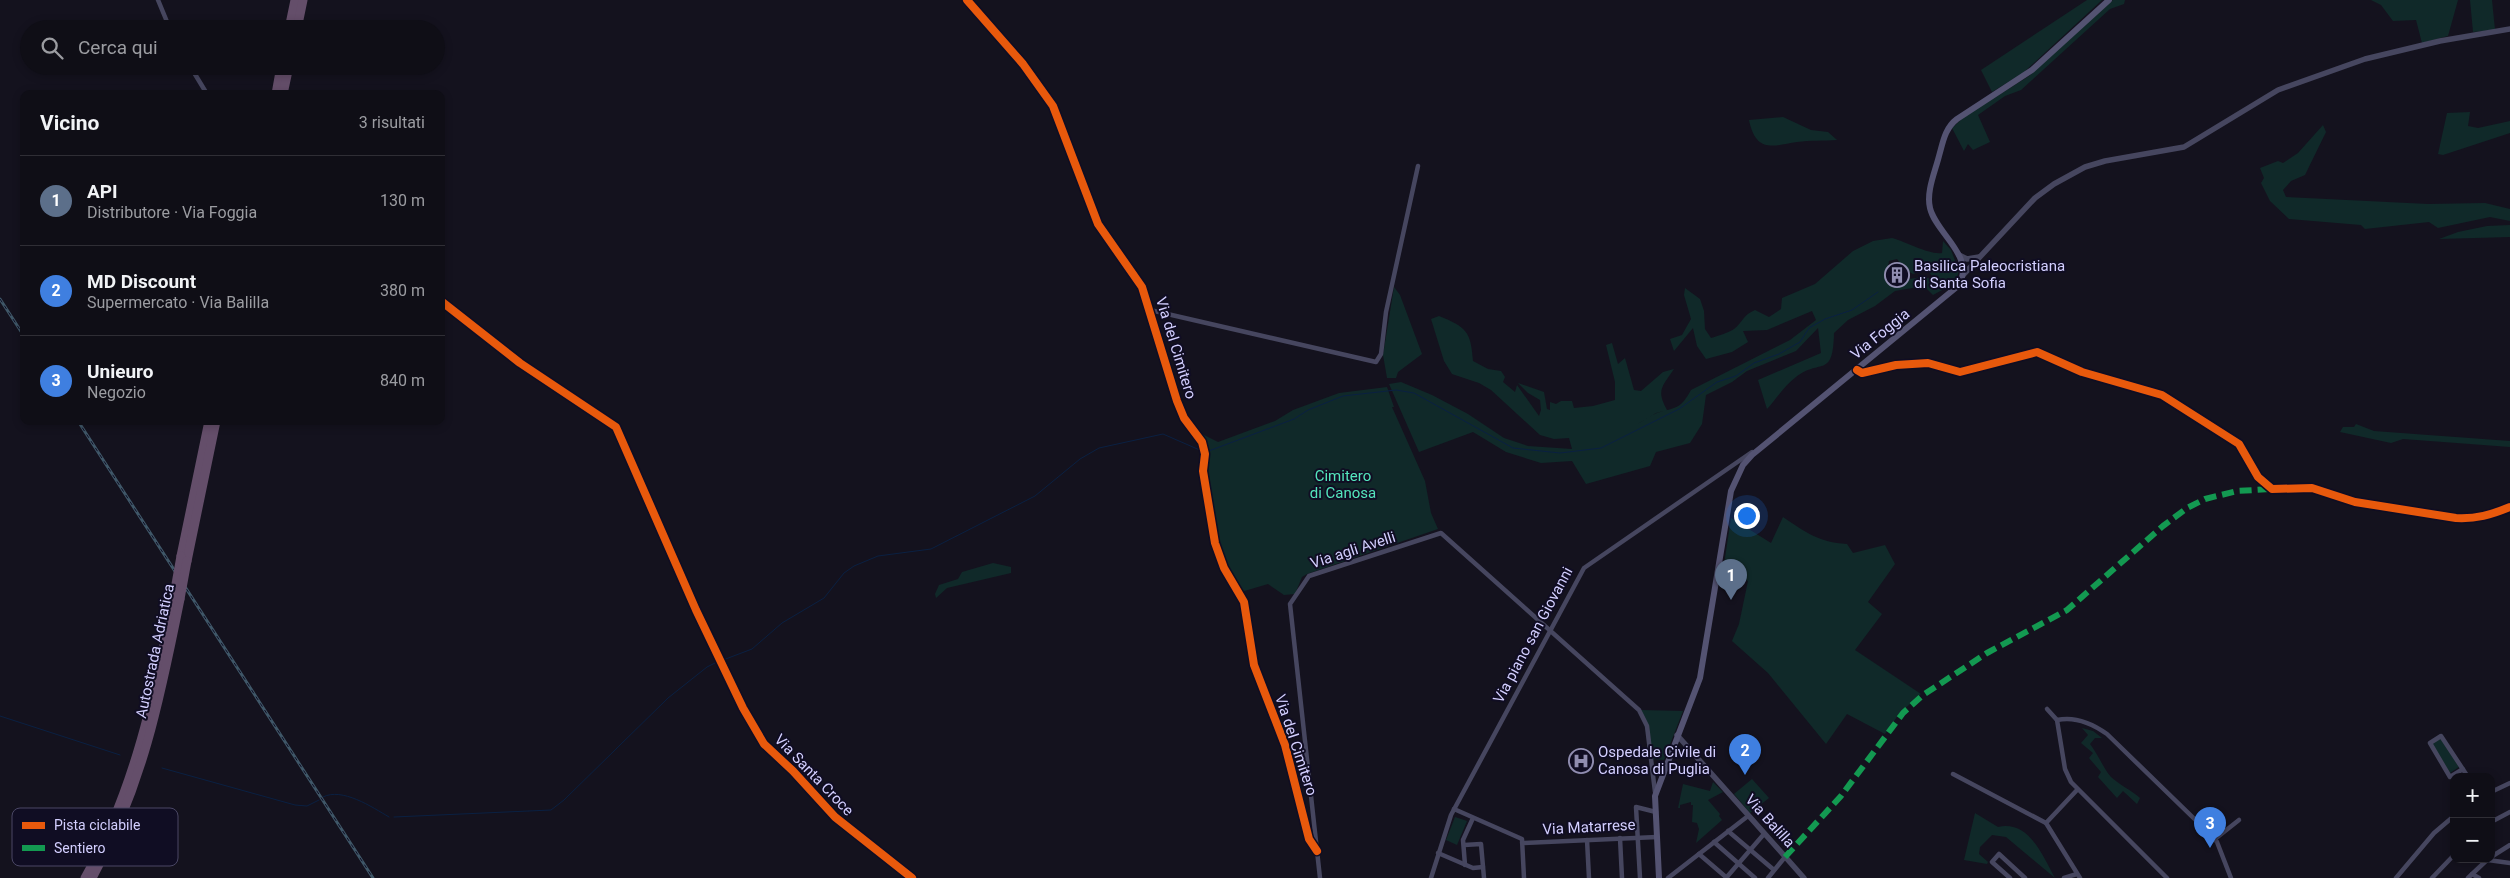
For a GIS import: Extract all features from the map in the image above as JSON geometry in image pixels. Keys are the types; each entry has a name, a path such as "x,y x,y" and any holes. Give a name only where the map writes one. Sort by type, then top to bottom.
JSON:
{"highway":[{"path":"291,20 295,0"},
{"path":"299,20 302,0"},
{"path":"277,90 279,75"},
{"path":"284,90 287,75"},
{"name":"Autostrada Adriatica","path":"126,808 144,760 161,697 208,425"},
{"name":"Autostrada Adriatica","path":"184,558 215,425"},
{"name":"Autostrada Adriatica","path":"118,808 146,729 177,597"},
{"name":"Autostrada Adriatica","path":"85,878 91,866"},
{"name":"Autostrada Adriatica","path":"92,878 98,866"}],"main road":[{"path":"1963,275 1962,263 1934,219 1929,204 1932,184 1947,130 1957,119 2032,70 2109,0"},
{"name":"Via Foggia","path":"1655,796 1700,678 1731,491 1743,465 1758,450 1955,290 1963,275"},
{"path":"1655,796 1659,878"}],"street":[{"path":"158,0 166,20"},
{"name":"Via del Cimitero","path":"968,0 1046,94 1063,130 1098,224 1136,275 1150,310 1177,401 1184,418 1202,442 1204,471 1215,543 1224,568 1244,602 1254,665 1285,745 1309,839 1317,851"},
{"path":"1963,275 1970,265 2040,194 2086,167 2105,161 2184,147 2278,90 2364,59 2440,41 2510,29"},
{"path":"195,75 205,90"},
{"path":"1150,310 1376,362 1381,354 1386,312 1418,166"},
{"path":"1958,255 1968,259"},
{"path":"1962,263 1968,259 1979,257"},
{"path":"1962,263 1970,265"},
{"name":"Via Santa Croce","path":"445,304 520,363 616,427 742,708 764,744 835,817 912,878"},
{"path":"1857,370 1862,373 1896,365 1928,363 1960,372 2037,352 2082,372 2162,395 2239,444 2258,477 2272,489 2312,488 2354,502 2456,518 2489,516 2510,507"},
{"name":"Via piano san Giovanni","path":"1431,878 1454,809 1584,568 1741,458 1758,450"},
{"name":"Via agli Avelli","path":"1320,878 1290,604 1309,576 1441,533 1551,629"},
{"path":"1551,629 1630,700 1644,717 1655,775 1655,796"},
{"path":"2047,709 2057,720 2065,769 2078,790 2168,878"},
{"path":"2057,720 2074,720 2090,724 2107,734 2215,839 2231,878"},
{"name":"Via Balilla","path":"1677,735 1804,878"},
{"path":"2463,769 2450,777 2430,743 2441,736 2463,769 2466,773"},
{"path":"1952,774 2046,823 2078,876 2064,878"},
{"path":"2495,790 2510,783"},
{"path":"2046,823 2078,790"},
{"path":"1640,878 1636,807 1656,812"},
{"path":"1454,809 1522,839 1524,878"},
{"path":"2495,820 2510,812"},
{"path":"1668,878 1748,816"},
{"path":"1465,865 1463,840 1473,818"},
{"path":"2396,878 2434,833 2452,818"},
{"path":"2215,839 2239,820"},
{"path":"1728,831 1774,870"},
{"path":"1699,854 1727,878 1764,834"},
{"name":"Via Matarrese","path":"1522,843 1657,837"},
{"path":"1620,838 1622,878"},
{"path":"1587,840 1589,878"},
{"path":"1714,842 1755,878"},
{"path":"1464,846 1482,844 1484,878"},
{"path":"2495,855 2510,845"},
{"path":"1438,854 1472,868 1483,867"},
{"path":"2010,878 1992,862 1999,854 2025,878"},
{"path":"1768,878 1785,856"},
{"path":"2432,878 2450,859"},
{"path":"2495,860 2510,864"},
{"path":"2470,876 2485,863"},
{"path":"2470,876 2479,878"}],"green space":[{"path":"2087,0 2102,0 2023,73 1992,92 1981,70"},
{"path":"2113,0 2125,0 2124,4 2110,9 2021,90 2005,96 1978,115 1990,142 1973,150 1968,144 1964,151 1952,128 1964,117 2029,76"},
{"path":"2371,0 2458,0 2448,36 2422,43 2416,20 2393,21 2381,5"},
{"path":"2470,0 2492,0 2495,30 2473,32"},
{"path":"2470,112 2468,126 2478,128 2510,121 2510,133 2443,155 2438,154 2447,113"},
{"path":"1783,117 1811,130 1828,132 1837,140 1766,145 1756,138 1749,120"},
{"path":"2323,125 2326,132 2305,175 2291,181 2283,190 2286,197 2428,204 2485,203 2510,209 2510,221 2490,217 2438,228 2429,222 2365,229 2361,225 2289,219 2270,201 2261,183 2264,178 2260,168 2278,161 2283,163 2298,153"},
{"path":"2510,225 2510,237 2439,239 2458,232 2487,226"},
{"path":"1892,238 1924,250 1942,253 1943,241 1951,250 1959,271 1955,283 1933,295 1924,286 1895,291 1875,306 1848,320 1834,333 1831,357 1828,362 1792,380 1767,409 1758,380 1821,353 1818,328 1796,351 1747,371 1732,382 1706,395 1702,424 1690,443 1656,452 1650,466 1586,484 1572,461 1541,463 1506,452 1473,432 1419,452 1389,384 1401,382 1432,395 1468,414 1504,438 1528,446 1572,449 1569,438 1554,439 1540,435 1491,390 1479,383 1452,374 1444,361 1431,319 1439,316 1455,323 1465,331 1471,343 1473,361 1488,369 1501,371 1505,377 1503,382 1515,392 1517,385 1539,416 1541,410 1540,400 1528,393 1518,383 1544,392 1547,409 1550,410 1550,402 1556,404 1561,401 1572,401 1574,408 1593,406 1615,400 1615,382 1606,345 1612,343 1618,364 1625,358 1634,390 1641,391 1663,372 1674,369 1662,389 1661,393 1667,410 1677,407 1684,401 1691,390 1790,340 1816,320 1812,311 1767,330 1743,331 1748,342 1732,352 1706,359 1697,346 1693,328 1674,351 1670,339 1682,335 1691,319 1684,295 1685,288 1700,299 1704,311 1705,329 1711,338 1734,329 1748,314 1755,310 1769,317 1781,309 1782,298 1815,284 1853,251 1873,241","holes":["1897,259 1905,269 1913,274 1927,269 1934,279 1922,277 1890,282 1886,278 1889,261"]},
{"path":"1394,287 1400,295 1422,354 1398,372 1396,378 1387,378 1383,355"},
{"name":"Cimitero di Canosa","path":"1387,387 1394,407 1392,407 1425,481 1431,513 1438,529 1307,574 1302,577 1295,594 1284,595 1268,584 1241,592 1220,546 1209,496 1206,458 1201,435 1218,442 1275,421 1293,410 1339,393"},
{"path":"2356,424 2374,431 2510,441 2510,447 2403,439 2391,443 2340,432 2343,427 2354,427"},
{"path":"1783,517 1820,539 1847,544 1853,553 1885,545 1895,564 1868,602 1882,614 1855,650 1921,694 1899,714 1885,734 1847,714 1826,744 1768,673 1732,641 1739,624 1748,581 1723,571 1731,518 1771,543"},
{"path":"993,563 1011,567 1011,573 947,588 936,598 935,594 939,585 958,579 962,572"},
{"path":"1641,710 1683,711 1664,760 1652,759"},
{"path":"2082,728 2093,731 2102,738 2095,738 2090,744 2111,777 2140,798 2137,804 2123,791 2117,798 2098,777 2101,772 2089,758 2093,753 2081,743 2088,735"},
{"path":"2440,738 2459,767 2450,773 2432,743"},
{"path":"1752,779 1769,798 1750,813 1734,794"},
{"path":"1713,782 1723,792 1708,800 1720,814 1719,816 1722,820 1696,843 1699,829 1697,823 1692,822 1693,805 1691,805 1691,802 1680,805 1680,808 1678,808 1683,784 1710,791"},
{"path":"1975,813 1998,827 2009,826 2026,834 2040,850 2055,878 2006,837 1992,835 1980,847 1979,854 1988,862 1987,864 1964,860"},
{"path":"1455,817 1467,821 1457,845 1446,840"}],"waterway":[{"path":"1206,452 1294,419 1308,410 1343,396 1396,390 1414,393 1513,448 1560,453 1601,448 1679,409 1717,382 1736,376 1754,363 1779,354 1800,342 1809,328 1825,319 1852,310 1878,292"},
{"path":"723,660 752,649 782,623 824,598 844,573 854,566 878,556 931,549 1035,496 1080,459 1099,448 1163,434 1202,451"},
{"path":"394,817 551,810 564,800 668,698 707,667 719,661"},
{"path":"0,716 120,755"},
{"path":"162,768 295,805 307,806 319,800"},
{"path":"323,797 339,794 348,796 389,817"}],"railway":[{"path":"0,299 20,330"},
{"path":"81,425 373,878"}],"marked path":[{"path":"1785,857 1841,796 1903,713 1923,695 1987,653 2067,610 2163,526 2187,508 2205,499 2237,491 2271,489"}],"cycle path":[{"path":"967,0 1023,64 1053,106 1098,224 1142,287 1177,401 1184,418 1202,442 1205,454 1203,471 1215,543 1224,568 1244,602 1254,665 1285,745 1309,839 1317,851"},
{"path":"445,304 520,363 616,427 696,610 743,708 764,744 793,771 835,817 912,878"},
{"path":"1857,370 1862,373 1896,365 1928,363 1960,372 2037,352 2082,372 2162,395 2239,444 2258,477 2272,489 2312,488 2355,502 2456,518 2483,516 2510,507"}],"place":[{"name":"Basilica Paleocristiana di Santa Sofia","path":"1897,275"},
{"name":"API","path":"1731,600"},
{"name":"Ospedale Civile di Canosa di Puglia","path":"1581,761"},
{"name":"MD Discount","path":"1745,775"},
{"name":"Unieuro","path":"2210,848"}]}
